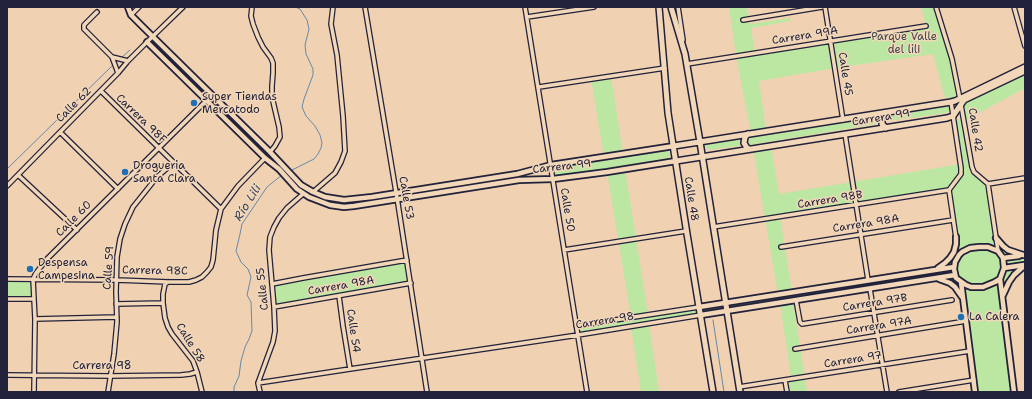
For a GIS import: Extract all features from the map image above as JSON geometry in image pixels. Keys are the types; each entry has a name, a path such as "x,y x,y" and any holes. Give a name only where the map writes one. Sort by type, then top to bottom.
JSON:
{"main road":[{"name":"Calle 48","path":"659,7 668,113 712,392"},
{"name":"Calle 48","path":"671,7 687,64 740,389"},
{"name":"Carrera 99","path":"676,161 947,118 953,116 961,101 1025,67"},
{"name":"Carrera 99","path":"674,146 961,101 1025,70"},
{"path":"885,113 882,118 882,124 886,128"},
{"path":"748,134 744,139 744,143 746,148 750,149"}],"street":[{"path":"128,7 131,14 152,36"},
{"path":"131,14 139,7"},
{"name":"Calle 62","path":"7,186 101,91 152,36 183,7"},
{"path":"252,7 251,16 253,24 263,47 273,63 274,73 272,97 280,137 270,152"},
{"path":"313,192 335,173 342,162 345,151 337,55 331,24 333,7"},
{"name":"Calle 53","path":"366,7 411,283 427,392"},
{"name":"Calle 50","path":"525,7 587,392"},
{"path":"527,18 594,7"},
{"name":"Calle 48","path":"678,7 685,54"},
{"path":"743,20 822,7"},
{"name":"Calle 45","path":"825,7 843,120"},
{"name":"Calle 42","path":"936,7 952,59 961,101 972,167 974,172 988,184"},
{"path":"1014,7 1025,46"},
{"path":"97,12 84,25 84,29 112,57 118,73"},
{"name":"Carrera 99A","path":"687,64 926,26"},
{"name":"Carrera 99","path":"152,36 301,184 313,192 325,197 344,200 372,197 517,174 551,165 674,146"},
{"name":"Carrera 99","path":"147,42 303,194 325,204 354,206 519,180 553,179 676,161"},
{"path":"112,57 128,61"},
{"path":"539,87 665,68"},
{"name":"Carrera 98F","path":"101,91 221,209"},
{"name":"Calle 60","path":"33,279 40,266 212,95"},
{"name":"Calle 42","path":"949,190 960,174 961,168 951,102"},
{"path":"60,132 118,188"},
{"path":"845,134 868,280"},
{"path":"221,209 238,186 266,158"},
{"name":"Calle 59","path":"108,392 114,354 117,257 120,239 133,207 157,177 173,163"},
{"path":"18,175 76,230"},
{"path":"998,252 988,184 1025,178"},
{"path":"949,190 959,255"},
{"name":"Carrera 98B","path":"713,227 949,190"},
{"name":"Calle 55","path":"258,384 273,342 275,331 269,250 270,237 279,218 287,208 303,194"},
{"name":"Carrera 98C","path":"7,279 168,282 189,282 196,280 202,277 211,267 216,230 221,209"},
{"name":"Carrera 98A","path":"781,247 953,220"},
{"path":"564,250 686,231"},
{"path":"931,270 945,264 950,258 954,252 956,237"},
{"path":"996,238 999,243 1008,250 1024,255"},
{"path":"1000,278 989,285 977,287 966,285 958,280 955,275 954,262 959,255 966,250 979,247 988,247 998,252 1003,258 1004,268 1000,278 1014,392"},
{"path":"1003,258 1024,255"},
{"path":"272,284 407,260"},
{"path":"1004,268 1025,265"},
{"path":"1002,296 1014,275 1025,265"},
{"name":"Carrera 98","path":"576,326 954,267"},
{"name":"Carrera 98","path":"258,384 350,368 578,335 955,275"},
{"path":"937,278 950,283 963,298"},
{"path":"33,279 35,319 34,392"},
{"name":"Calle 58","path":"168,282 165,284 164,288 163,303 165,318 168,327 193,361 202,392"},
{"path":"961,282 975,392"},
{"name":"Carrera 98A","path":"274,307 411,283"},
{"path":"870,289 886,392"},
{"name":"Calle 54","path":"339,296 350,368"},
{"path":"7,299 34,299"},
{"name":"Carrera 97B","path":"796,300 802,324 952,300"},
{"path":"116,304 163,303"},
{"path":"35,319 116,317"},
{"name":"Carrera 97A","path":"795,348 966,321"},
{"name":"Carrera 97","path":"740,389 785,380 970,351"},
{"name":"Carrera 98","path":"7,375 181,375 197,372"},
{"path":"785,380 787,392"},
{"path":"899,392 974,380"},
{"path":"258,384 260,392"}],"green space":[{"name":"Parque Valle del lili","path":"729,7 747,7 750,24 790,18 791,21 751,28 755,53 926,25 921,7 936,7 958,86 955,96 949,99 944,95 933,54 759,81 766,131 751,134 736,56"},
{"path":"1025,71 1025,88 964,121 974,172 988,184 996,238 1003,246 1025,255 1025,265 1020,269 1002,296 1014,392 975,392 963,298 955,288 937,278 793,301 807,392 787,392 785,380 791,378 780,303 649,324 659,392 641,392 631,327 578,335 576,326 631,317 607,172 625,169 648,314 778,294 753,149 771,146 779,194 961,164 955,123 959,119 963,120 961,104","holes":["949,190 956,244 950,258 938,268 792,292 780,217"]},
{"path":"611,76 623,154 604,157 591,79"},
{"path":"947,106 949,107 950,111 947,113 887,121 885,119 887,117 912,113 920,110"},
{"path":"876,118 874,121 876,124 749,145 746,143 748,138"},
{"path":"737,139 741,141 739,146 710,150 706,147 706,145 709,144"},
{"path":"668,151 670,154 668,158 560,176 556,175 555,173 558,168"},
{"path":"407,260 411,283 274,307 272,284"},
{"path":"7,279 33,279 34,299 7,299"}],"waterway":[{"name":"Río Lili","path":"290,171 314,159 318,154 322,143 320,135 315,126 306,116 302,107 313,75 313,69 306,54 305,45 309,29 307,20 300,9 295,7"},
{"path":"121,58 130,50"},
{"path":"7,169 113,65"},
{"name":"Río Lili","path":"234,392 245,347 252,331 251,302 247,295 251,277 248,269 241,262 236,251 242,224 267,187 282,175"},
{"path":"713,320 724,392"}],"place":[{"name":"Super Tiendas Mercatodo","path":"194,103"},
{"name":"Drogueria Santa Clara","path":"125,172"},
{"name":"Despensa Campesina","path":"30,269"},
{"name":"La Calera","path":"961,317"}]}
